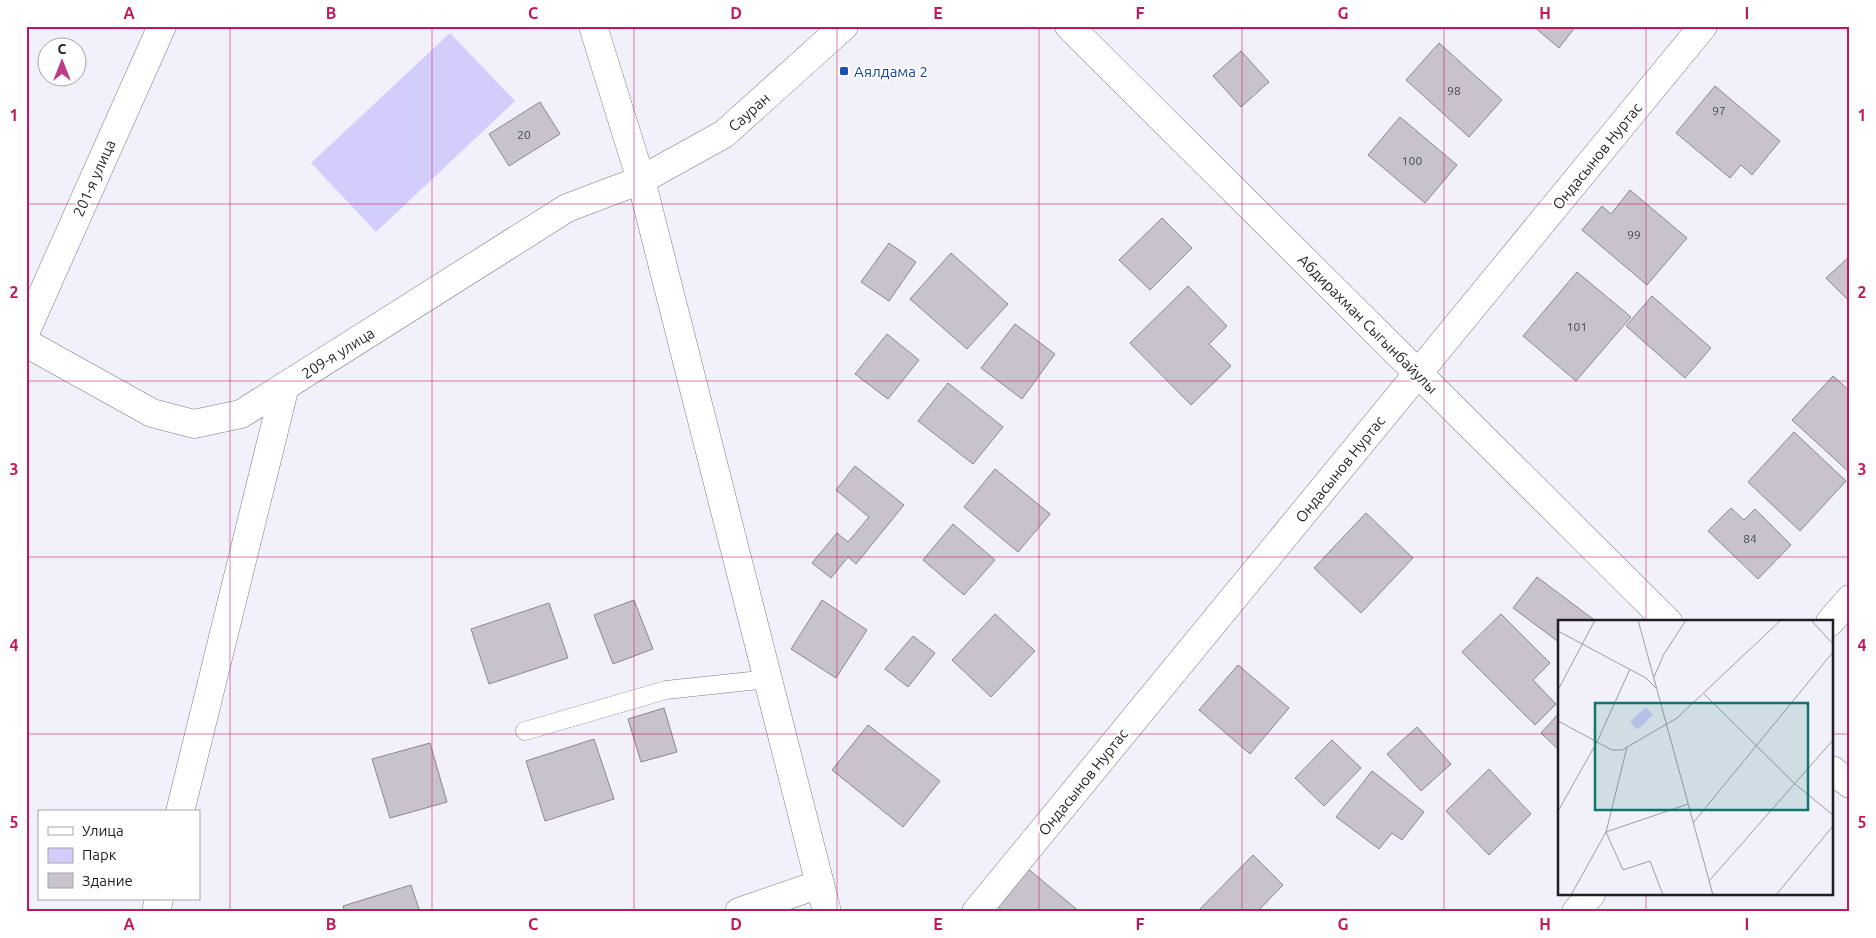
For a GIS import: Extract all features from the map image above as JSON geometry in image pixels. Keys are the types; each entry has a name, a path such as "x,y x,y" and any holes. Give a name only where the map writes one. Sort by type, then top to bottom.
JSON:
{"street":[{"name":"201-я улица","path":"26,331 162,26"},
{"path":"593,26 640,180 827,912"},
{"name":"Сауран","path":"640,180 724,134 844,26"},
{"name":"Абдирахман Сыгынбайулы","path":"1069,26 1666,620"},
{"name":"Ондасынов Нуртас","path":"976,912 1703,26"},
{"name":"209-я улица","path":"26,343 152,413 194,424 241,414 567,208 640,180"},
{"path":"180,810 286,386"},
{"path":"1832,620 1850,599"},
{"path":"1834,772 1850,784"},
{"path":"739,912 820,884"},
{"path":"1576,912 1589,896"}],"lane":[{"path":"525,731 666,690 768,679"}],"green space":[{"path":"450,33 515,101 376,232 311,163"}],"building":[{"path":"1533,26 1576,26 1559,48"},
{"path":"1439,43 1502,100 1469,137 1406,80"},
{"path":"1241,51 1269,82 1241,107 1213,76"},
{"path":"1715,86 1780,141 1752,175 1741,165 1730,178 1676,133"},
{"path":"540,102 560,134 509,166 489,134"},
{"path":"1400,117 1457,165 1425,203 1368,155"},
{"path":"1630,190 1687,238 1647,285 1582,230 1602,206 1611,214"},
{"path":"1162,218 1192,248 1150,290 1119,260"},
{"path":"889,243 916,262 889,301 861,282"},
{"path":"951,253 1008,304 967,349 910,299"},
{"path":"1850,256 1850,302 1826,278"},
{"path":"1577,272 1631,317 1576,381 1523,336"},
{"path":"1188,286 1227,326 1209,344 1231,366 1191,405 1130,343"},
{"path":"1652,296 1711,348 1685,378 1626,326"},
{"path":"1015,324 1055,354 1022,399 981,368"},
{"path":"887,334 919,360 888,399 855,374"},
{"path":"1833,376 1850,391 1850,473 1792,420"},
{"path":"948,383 1003,427 973,464 918,421"},
{"path":"1794,432 1846,481 1800,531 1748,482"},
{"path":"855,466 904,505 856,564 848,557 831,578 812,563 837,533 848,542 869,517 836,490"},
{"path":"995,469 1050,514 1018,552 964,507"},
{"path":"1731,508 1744,520 1755,509 1791,545 1758,579 1708,531"},
{"path":"1366,513 1413,558 1361,613 1314,568"},
{"path":"953,524 995,560 964,595 923,560"},
{"path":"1537,577 1594,620 1558,620 1558,642 1513,608"},
{"path":"634,600 653,649 613,664 594,615"},
{"path":"822,600 867,630 836,678 791,649"},
{"path":"549,603 568,658 489,684 471,629"},
{"path":"995,614 1035,651 991,697 952,660"},
{"path":"1501,614 1550,663 1533,680 1556,704 1535,725 1462,652"},
{"path":"913,636 935,653 908,687 885,669"},
{"path":"1238,665 1289,708 1250,754 1199,710"},
{"path":"664,708 677,752 641,762 628,719"},
{"path":"1558,714 1558,749 1541,733"},
{"path":"868,725 940,781 903,827 832,770"},
{"path":"1417,727 1451,764 1421,791 1387,754"},
{"path":"594,739 614,799 545,821 526,761"},
{"path":"1332,740 1361,768 1324,806 1295,778"},
{"path":"430,743 447,802 390,818 372,759"},
{"path":"1489,769 1531,814 1489,855 1446,811"},
{"path":"1372,771 1424,812 1402,840 1392,833 1379,849 1336,817"},
{"path":"1253,855 1283,885 1257,912 1197,912"},
{"path":"1027,868 1080,912 1004,912 996,905"},
{"path":"411,885 420,912 345,912 343,906"}],"place":[{"name":"Аялдама 2","path":"844,71"}]}
